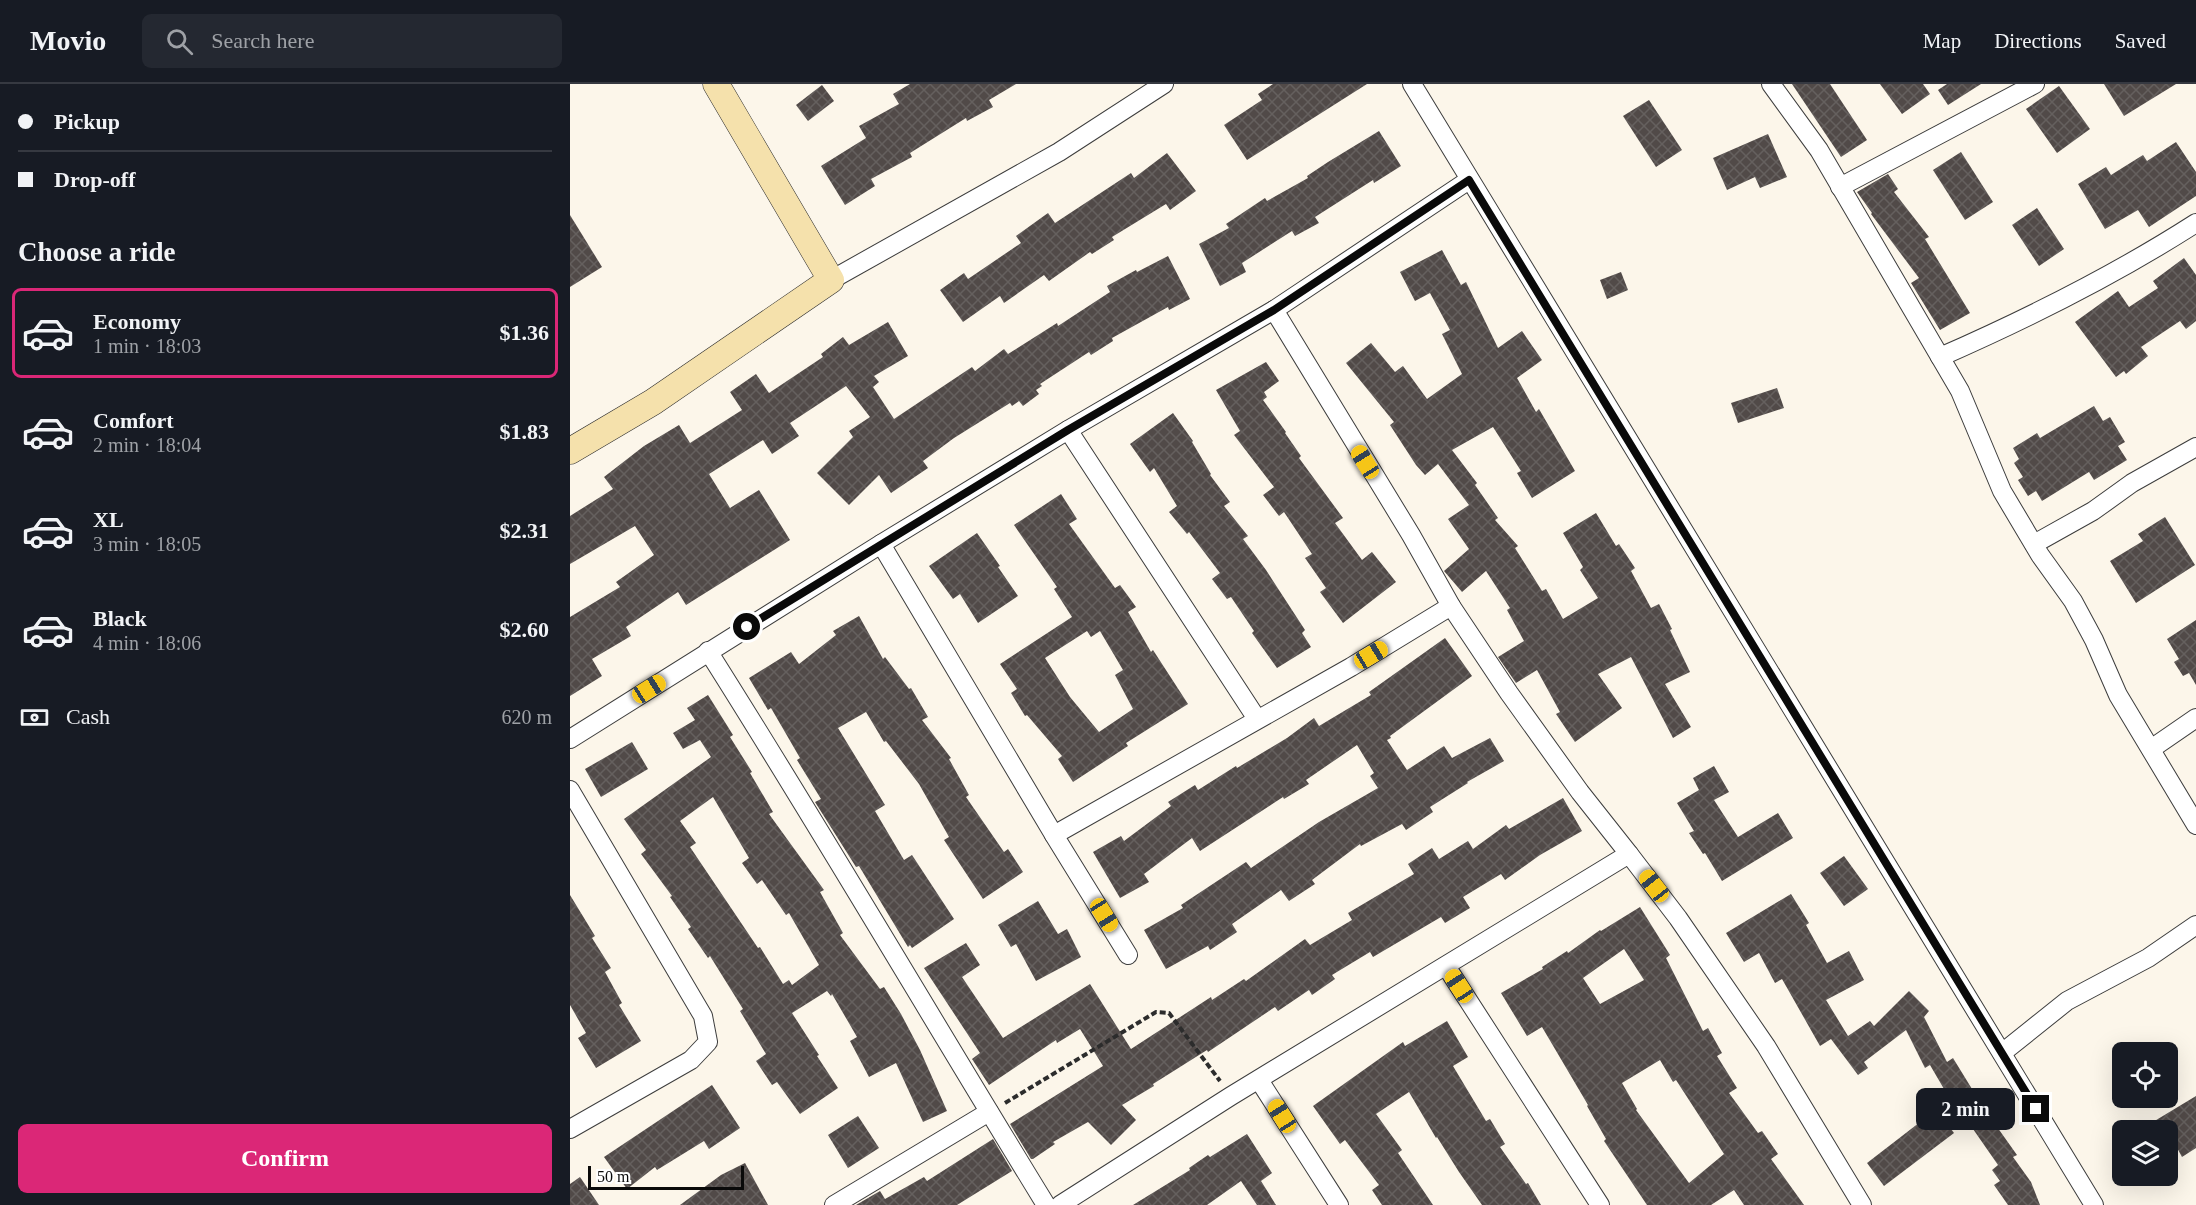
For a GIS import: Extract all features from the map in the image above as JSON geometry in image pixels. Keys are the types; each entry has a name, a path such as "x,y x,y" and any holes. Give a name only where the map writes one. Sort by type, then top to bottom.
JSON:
{"street":[{"path":"716,84 831,280"},
{"path":"570,451 653,402 831,280 1059,152 1164,84"},
{"path":"1412,84 2094,1205"},
{"path":"1771,84 1819,150 1960,391 2002,491 2034,544 2073,601 2094,640 2118,695 2196,825"},
{"path":"1840,187 2036,84"},
{"path":"570,739 708,651 1068,430 1274,310 1469,180"},
{"path":"1940,357 2000,331 2075,294 2149,253 2196,222"},
{"path":"1274,310 1411,535 1451,606 1509,693 1581,792 1678,918 1766,1046 1862,1205"},
{"path":"1068,430 1257,719"},
{"path":"2034,544 2093,511 2132,483 2196,447"},
{"path":"881,544 1054,835 1128,954"},
{"path":"1054,835 1351,667 1451,606"},
{"path":"708,651 830,846 1046,1205"},
{"path":"2151,749 2196,718"},
{"path":"570,790 703,1016 708,1042 691,1060 570,1129"},
{"path":"1064,1204 1231,1095 1629,855"},
{"path":"2002,1053 2067,1001 2148,958 2196,925"},
{"path":"1446,966 1600,1205"},
{"path":"1259,1080 1339,1205"},
{"path":"834,1205 989,1112"}],"path":[{"path":"989,1112 1156,1012 1169,1013 1231,1095"}],"building":[{"path":"910,84 1016,84 989,100 993,107 967,121 966,118 910,153 912,157 871,179 875,186 845,205 821,166 866,138 859,126 899,104 893,94"},
{"path":"1273,84 1367,84 1247,160 1224,125 1262,100 1258,94"},
{"path":"1792,84 1830,84 1867,140 1841,157"},
{"path":"1880,84 1923,84 1930,94 1902,114"},
{"path":"1947,84 1981,84 1948,105 1938,90"},
{"path":"2104,84 2176,84 2124,116"},
{"path":"822,85 834,101 808,121 796,105"},
{"path":"2059,86 2090,129 2057,153 2026,109"},
{"path":"1649,100 1682,150 1656,167 1623,116"},
{"path":"1379,131 1401,166 1374,183 1373,180 1315,217 1319,223 1295,236 1292,231 1242,263 1246,272 1220,286 1199,244 1229,228 1226,224 1265,198 1267,201 1308,178 1307,176 1328,162"},
{"path":"1768,134 1787,177 1760,188 1755,177 1727,190 1713,158"},
{"path":"2176,142 2196,172 2196,196 2149,227 2138,210 2105,229 2078,184 2106,167 2111,175 2143,155 2147,161"},
{"path":"1961,152 1993,202 1965,220 1933,170"},
{"path":"1167,153 1196,191 1170,210 1166,204 1112,237 1114,240 1092,254 1090,252 1049,281 1044,275 1004,303 1000,296 963,322 940,290 964,273 968,279 1021,243 1016,236 1048,213 1055,223 1131,173 1134,178"},
{"path":"1888,174 1898,189 1894,192 1929,237 1925,239 1970,313 1940,330 1911,283 1919,278 1857,192"},
{"path":"2037,208 2064,249 2039,266 2012,225"},
{"path":"570,215 602,267 570,287"},
{"path":"1442,250 1461,285 1466,282 1498,348 1522,331 1542,360 1517,378 1536,412 1539,409 1575,471 1532,498 1517,473 1521,471 1493,427 1452,450 1477,483 1475,485 1498,518 1495,520 1518,546 1515,548 1542,591 1546,589 1563,619 1598,598 1580,570 1583,567 1563,533 1596,513 1616,546 1619,544 1635,568 1631,571 1651,608 1659,604 1690,672 1665,684 1691,727 1673,738 1631,657 1598,674 1622,708 1575,742 1556,714 1560,712 1537,670 1516,683 1498,657 1524,641 1507,610 1510,608 1486,571 1462,592 1444,571 1469,549 1448,519 1469,505 1438,464 1425,475 1416,465 1390,425 1394,422 1346,363 1371,343 1395,372 1403,366 1427,399 1462,374 1442,334 1450,330 1430,293 1415,301 1400,272"},
{"path":"1168,256 1190,299 1169,310 1168,307 1112,338 1113,341 1091,355 1089,352 1040,384 1042,386 1036,390 1039,394 1023,406 1019,401 1012,406 1010,403 954,438 923,461 928,468 891,493 879,475 849,505 817,473 853,437 849,431 870,417 846,386 790,423 799,436 772,454 763,440 709,474 730,508 759,490 790,540 686,605 678,592 626,627 631,636 592,659 602,676 570,696 570,617 620,587 616,582 654,555 635,526 570,564 570,516 613,489 604,477 644,446 679,425 690,443 742,410 730,392 756,374 769,393 823,357 821,354 843,337 849,345 888,322 908,356 874,376 879,382 873,387 894,419 972,367 975,371 1004,349 1008,354 1057,323 1058,326 1110,292 1107,286"},
{"path":"2184,258 2196,275 2196,321 2186,329 2180,321 2141,347 2148,356 2126,374 2124,371 2116,377 2075,322 2118,291 2129,307 2158,288 2153,281"},
{"path":"1621,272 1628,290 1607,299 1600,280"},
{"path":"1266,362 1279,381 1264,392 1267,397 1263,400 1301,456 1299,458 1343,518 1335,523 1362,560 1372,552 1396,582 1343,623 1320,592 1326,588 1305,558 1312,554 1284,512 1279,516 1263,495 1274,487 1234,435 1240,431 1216,390"},
{"path":"1777,388 1784,408 1738,423 1731,403"},
{"path":"2094,406 2103,421 2110,417 2125,442 2118,446 2127,460 2094,480 2089,472 2042,501 2036,491 2028,496 2018,480 2023,477 2014,463 2019,459 2013,448 2037,433 2040,438"},
{"path":"1173,413 1193,441 1210,475 1230,502 1224,506 1248,536 1243,539 1305,630 1302,633 1311,647 1277,668 1252,633 1254,631 1231,597 1227,599 1212,579 1220,573 1189,532 1187,534 1169,512 1177,506 1154,468 1150,472 1130,444"},
{"path":"1061,494 1077,519 1069,524 1115,588 1120,585 1136,607 1128,612 1151,652 1153,650 1188,704 1126,743 1128,746 1073,782 1058,759 1062,756 1027,715 1025,716 1011,693 1017,689 1000,664 1072,617 1054,589 1057,587 1014,525","holes":["1087,631 1091,637 1100,631 1123,670 1115,675 1133,709 1099,732 1070,697 1045,658"]},
{"path":"2165,517 2195,565 2136,603 2110,561 2143,541 2138,534"},
{"path":"977,533 1018,596 978,623 960,594 953,599 929,566"},
{"path":"859,616 883,659 885,657 909,689 911,688 928,717 922,720 951,758 949,759 969,795 966,797 1004,852 1008,849 1023,872 983,899 944,840 949,837 919,784 886,741 884,742 866,712 838,728 885,805 875,811 904,860 912,855 954,919 912,948 910,945 908,947 859,866 856,867 815,802 821,799 797,760 800,758 771,708 768,710 749,678 791,652 799,664 836,635 833,631"},
{"path":"2196,620 2196,685 2189,673 2183,676 2174,662 2179,659 2167,639"},
{"path":"1445,638 1472,676 1387,740 1407,770 1444,746 1452,758 1490,738 1504,761 1430,807 1433,812 1406,830 1402,824 1361,846 1360,844 1312,880 1315,884 1289,901 1281,890 1232,924 1237,932 1210,950 1208,946 1166,969 1144,930 1183,908 1181,905 1246,862 1251,868 1319,822 1378,788 1370,776 1374,773 1357,745 1306,780 1309,784 1284,799 1283,797 1200,851 1192,838 1144,874 1149,882 1120,898 1093,852 1121,836 1124,841 1171,806 1168,802 1195,785 1198,790 1287,738 1314,718 1319,726 1371,695 1369,692"},
{"path":"708,695 733,735 730,737 773,812 769,814 824,890 820,892 843,933 840,935 880,989 884,987 901,1014 947,1111 923,1122 896,1063 869,1077 850,1041 857,1037 832,994 831,996 827,991 792,1013 838,1088 800,1114 777,1082 772,1085 756,1061 766,1054 740,1011 743,1009 710,956 708,958 688,929 691,927 670,897 672,896 641,854 646,850 624,819 711,757 700,740 683,749 673,733 695,720 687,708","holes":["713,797 749,858 742,863 757,884 762,880 786,915 789,913 819,965 792,985 789,980 783,984 760,947 758,948 690,847 696,843 680,821"]},
{"path":"632,742 648,769 601,797 585,769"},
{"path":"1714,766 1729,792 1714,800 1738,837 1778,813 1793,838 1722,881 1705,853 1703,854 1689,833 1694,831 1677,803 1699,790 1693,778"},
{"path":"1563,798 1582,831 1540,855 1505,880 1501,874 1463,897 1470,908 1445,923 1441,917 1373,957 1370,952 1332,975 1335,979 1312,995 1309,990 1278,1011 1275,1007 1208,1052 1207,1050 1153,1084 1154,1086 1122,1105 1136,1120 1111,1145 1088,1122 1053,1142 1055,1144 1031,1159 1010,1124 1103,1066 1080,1029 1057,1043 1056,1040 989,1085 972,1059 980,1053 924,968 966,943 980,965 962,977 1003,1038 1090,984 1131,1049 1211,997 1212,1000 1244,979 1246,981 1305,939 1310,945 1352,920 1348,913 1414,874 1408,864 1432,848 1439,859 1468,841 1473,849 1506,825 1509,829"},
{"path":"1844,856 1868,889 1844,906 1820,873"},
{"path":"1791,894 1809,923 1806,925 1827,963 1849,951 1864,980 1826,1000 1848,1036 1870,1021 1874,1026 1909,991 1929,1011 1924,1017 1947,1062 1953,1058 1972,1089 1951,1101 1930,1065 1925,1068 1906,1030 1864,1062 1868,1068 1858,1075 1831,1039 1820,1046 1782,979 1775,983 1759,953 1744,962 1726,933"},
{"path":"570,895 595,936 592,938 611,968 605,972 622,1003 619,1005 641,1041 596,1068 578,1038 586,1033 570,1005"},
{"path":"1038,901 1058,934 1067,929 1081,957 1036,981 1016,944 1011,947 998,925"},
{"path":"1640,907 1670,955 1666,958 1703,1031 1708,1028 1722,1053 1717,1056 1737,1088 1729,1093 1758,1133 1762,1131 1778,1154 1771,1159 1804,1205 1744,1205 1734,1190 1711,1205 1647,1205 1604,1141 1606,1139 1588,1105 1542,1027 1527,1036 1501,993","holes":["1624,949 1644,980 1600,1004 1583,978","1660,1060 1673,1082 1676,1080 1724,1154 1689,1183 1636,1110 1622,1083"]},
{"path":"1447,1021 1468,1057 1453,1066 1486,1121 1490,1119 1505,1144 1500,1147 1526,1184 1528,1183 1541,1205 1482,1205 1436,1138 1409,1092 1376,1114 1402,1150 1398,1153 1433,1205 1382,1205 1372,1190 1379,1185 1345,1140 1340,1144 1313,1106 1403,1042 1405,1046"},
{"path":"712,1085 740,1128 709,1149 704,1141 657,1170 655,1167 627,1189 604,1157"},
{"path":"2196,1096 2196,1148 2182,1157 2178,1150 2178,1120 2156,1120"},
{"path":"1937,1109 1954,1133 1884,1186 1867,1163"},
{"path":"858,1116 879,1148 848,1168 828,1135"},
{"path":"1990,1117 2017,1155 2013,1157 2031,1182 2040,1205 2008,1205 1994,1185 2000,1181 1992,1170 1998,1165 1973,1129"},
{"path":"1247,1134 1272,1173 1261,1181 1276,1205 1257,1205 1241,1181 1207,1205 1133,1205 1190,1170 1189,1168 1208,1155 1210,1157"},
{"path":"993,1139 1012,1171 957,1205 856,1205 880,1191 885,1199 924,1177 927,1181"},
{"path":"745,1163 768,1205 680,1205 721,1175"},
{"path":"580,1177 599,1205 570,1205 570,1184"}],"route":[{"path":"747,627 1068,430 1274,310 1469,180 2036,1109"}]}
